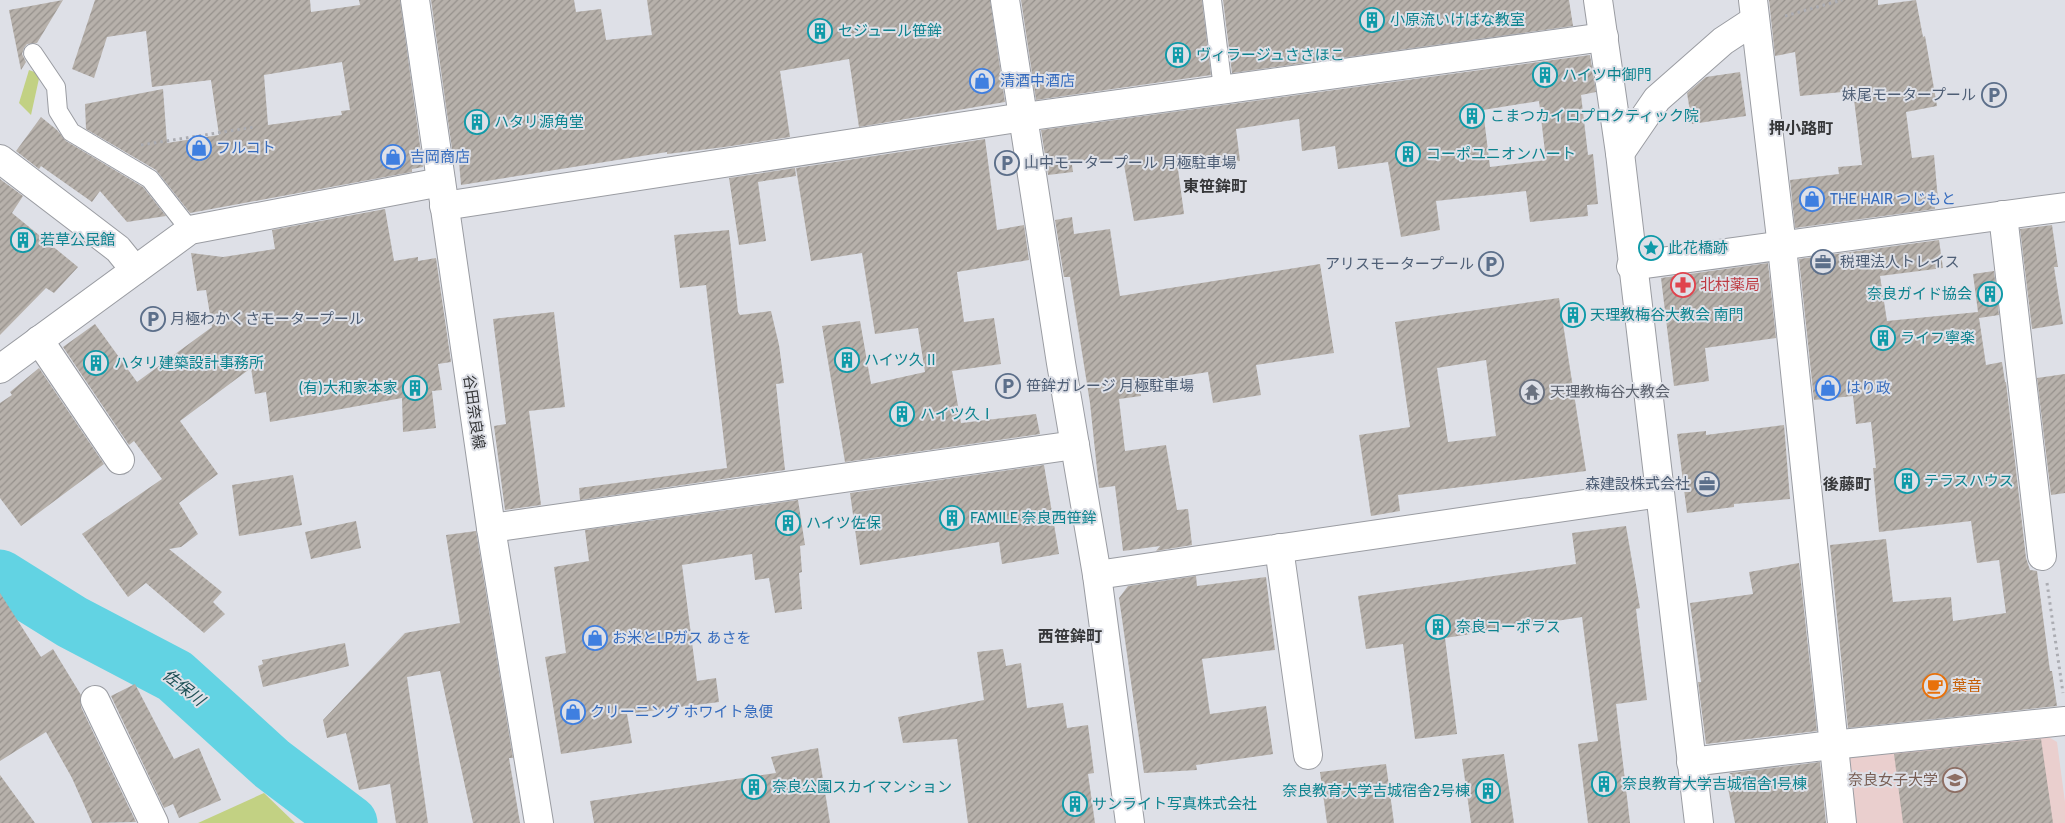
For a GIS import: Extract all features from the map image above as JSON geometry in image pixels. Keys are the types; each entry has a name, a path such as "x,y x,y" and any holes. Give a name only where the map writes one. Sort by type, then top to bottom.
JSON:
{"street":[{"name":"谷田奈良線","path":"415,0 491,528 539,823"},
{"path":"1005,0 1097,575 1130,823"},
{"path":"1598,0 1620,153 1631,266 1699,823"},
{"path":"1620,153 1657,99 1723,41 1762,13"},
{"path":"1762,13 1782,247 1832,745 1842,823"},
{"path":"0,369 190,230 442,194 1024,117 1604,37"},
{"path":"0,159 118,249 135,270"},
{"path":"1631,266 1782,247 2065,207"},
{"path":"2003,215 2042,556"},
{"path":"39,340 120,460"},
{"path":"491,528 1075,445"},
{"path":"1097,575 1660,494"},
{"path":"1279,548 1308,755"},
{"path":"95,700 154,823"},
{"path":"1691,762 2064,720"}],"lane":[{"path":"1212,0 1223,89"},
{"path":"33,53 56,87 58,111 71,132 150,179 190,230"}],"path":[{"path":"1762,13 1842,0"},
{"path":"106,152 254,127"},
{"path":"2042,556 2064,720"}],"shaded area":[{"name":"奈良女子大学","path":"2047,736 2057,742 2065,802 2065,823 1854,823 1845,758"}],"green space":[{"path":"29,70 40,74 31,115 19,103"},
{"path":"264,793 295,823 198,823"}],"building":[{"path":"63,0 37,43 27,44 24,48 22,54 26,62 21,70 9,10"},
{"path":"95,0 310,0 311,12 360,5 359,0 400,0 423,167 412,169 412,172 190,213 156,170 86,129 85,104 163,89 167,143 219,135 211,80 152,87 146,31 107,37 94,78 72,69","holes":["342,62 350,110 341,111 342,115 268,125 264,75"]},
{"path":"431,0 574,0 576,12 601,9 606,40 652,35 647,0 990,0 1005,102 859,127 849,59 780,71 790,137 725,147 667,154 667,152 461,185 459,162 454,163"},
{"path":"1021,0 1202,0 1211,75 1036,100"},
{"path":"1223,0 1569,0 1573,26 1232,73"},
{"path":"1769,0 1878,0 1878,5 1916,0 1923,37 1925,36 1937,106 1906,112 1912,158 1934,155 1938,200 1934,200 1935,209 1795,228 1790,180 1839,174 1838,167 1862,165 1853,91 1800,96 1795,52 1775,56"},
{"path":"1590,55 1596,92 1581,95 1588,155 1593,154 1598,204 1587,205 1588,216 1530,222 1526,191 1436,201 1440,230 1401,237 1388,162 1338,169 1335,146 1302,151 1299,119 1236,129 1240,161 1178,169 1184,214 1134,221 1123,159 1072,165 1073,172 1048,175 1041,130","holes":["1539,101 1546,160 1490,167 1483,110"]},
{"path":"1740,72 1746,116 1692,124 1687,93 1706,77"},
{"path":"41,117 57,130 66,141 143,187 166,216 127,222 100,191 92,202 41,166 39,169 16,151"},
{"path":"985,139 997,230 1024,225 1029,260 957,272 964,322 994,318 1001,364 952,371 961,423 1036,414 1040,434 845,462 822,326 860,321 871,384 925,372 918,328 875,334 862,253 811,261 796,168"},
{"path":"795,168 796,176 758,182 766,241 739,245 729,178"},
{"name":"若草公民館","path":"0,179 23,196 12,213 78,267 54,293 46,288 0,335"},
{"path":"385,209 394,261 418,257 418,261 436,258 451,362 438,364 442,390 432,391 436,428 403,432 402,398 270,422 266,392 255,394 251,368 180,421 218,474 179,503 198,534 181,547 169,549 222,592 213,602 225,614 204,633 146,583 128,597 82,534 162,479 134,441 129,445 63,347 95,324 137,382 212,327 206,290 197,291 191,253 223,257 275,249 272,230"},
{"path":"1072,217 1074,234 1110,229 1120,296 1320,264 1334,353 1256,365 1261,395 1213,403 1208,372 1139,383 1141,396 1119,399 1125,451 1166,445 1177,510 1188,509 1192,545 1156,551 1160,546 1123,551 1115,486 1099,488 1090,403 1070,277 1064,277 1055,220"},
{"path":"2052,225 2058,267 2054,267 2063,324 2032,329 2020,229"},
{"path":"729,230 738,312 740,315 771,311 779,345 784,383 776,384 785,470 580,500 579,488 727,468 706,285 680,288 674,235"},
{"path":"1939,240 1943,268 1880,276 1887,321 1978,312 1973,274 1994,271 1999,315 1979,318 1986,365 2002,362 2006,382 2026,558 2030,570 2037,571 2050,671 2052,671 2057,706 1848,728 1830,545 1886,539 1893,602 1951,597 1953,621 2006,613 1999,560 1977,563 1971,521 1879,532 1873,468 1876,468 1871,422 1856,424 1853,396 1814,400 1799,259"},
{"path":"1768,263 1776,338 1705,348 1709,381 1674,386 1661,278"},
{"name":"天理教梅谷大教会","path":"1559,298 1586,471 1398,495 1400,511 1371,516 1359,435 1410,427 1395,322","holes":["1486,360 1496,436 1448,442 1437,368"]},
{"path":"554,312 565,407 529,411 541,505 505,510 494,426 506,424 493,319"},
{"path":"39,368 104,464 21,526 0,498 0,403 12,395 10,392"},
{"path":"2065,374 2065,493 2051,495 2037,378"},
{"path":"1784,425 1790,499 1734,504 1734,507 1687,513 1677,434 1706,431 1706,435"},
{"name":"FAMILE 奈良西笹鉾","path":"1044,465 1059,554 1002,564 999,542 860,565 850,493"},
{"path":"293,475 302,525 239,536 232,485"},
{"path":"798,500 805,545 800,546 802,572 799,573 802,609 775,613 769,578 755,580 752,554 682,565 697,681 716,678 719,702 627,714 632,743 561,754 545,657 566,653 554,567 589,561 585,530"},
{"path":"356,521 361,548 311,559 305,532"},
{"name":"奈良コーポラス","path":"1626,526 1640,608 1636,609 1647,700 1616,704 1630,823 1588,823 1578,744 1598,741 1582,617 1445,638 1457,734 1415,739 1403,644 1366,649 1358,596 1576,564 1572,533"},
{"path":"476,531 513,758 509,758 520,823 473,823 440,671 407,677 428,823 396,823 390,784 359,790 346,733 327,738 323,720 405,633 460,623 446,535"},
{"path":"1799,563 1817,731 1706,744 1698,682 1701,682 1690,603 1753,594 1749,572"},
{"path":"1196,576 1197,586 1266,577 1275,650 1202,659 1210,714 1266,706 1273,754 1196,765 1197,770 1144,773 1119,598 1128,586"},
{"path":"0,593 41,657 53,649 81,695 81,707 136,822 92,823 72,778 46,732 0,761"},
{"path":"345,643 349,666 263,687 258,666 263,664 262,660"},
{"path":"1003,649 1006,666 1021,663 1027,708 1063,703 1067,728 1088,725 1094,773 1088,774 1095,823 968,823 957,739 903,743 898,717 984,700 977,652"},
{"path":"135,684 174,759 199,748 221,800 179,818 173,804 164,808 111,696"},
{"name":"奈良女子大学","path":"2041,739 2053,823 1903,823 1894,754"},
{"name":"奈良公園スカイマンション","path":"818,748 830,823 594,823 590,801 776,773 771,757"},
{"name":"奈良教育大学吉城宿舎2号棟","path":"1504,754 1514,823 1471,823 1462,759"},
{"path":"1820,762 1826,823 1735,823 1728,788 1722,783 1730,773"},
{"path":"1386,764 1394,823 1327,823 1320,772"},
{"path":"0,775 35,823 0,823"}],"waterway":[{"name":"佐保川","path":"0,577 72,622 175,676 272,764 350,823"}],"place":[{"name":"小原流いけばな教室","path":"1372,20"},
{"name":"セジュール笹鉾","path":"820,31"},
{"name":"ヴィラージュささほこ","path":"1178,55"},
{"name":"ハイツ中御門","path":"1545,75"},
{"name":"清酒中酒店","path":"982,81"},
{"name":"妹尾モータープール","path":"1994,95"},
{"name":"こまつカイロプロクティック院","path":"1472,116"},
{"name":"ハタリ源角堂","path":"477,122"},
{"name":"フルコト","path":"199,148"},
{"name":"コーポユニオンハート","path":"1408,154"},
{"name":"吉岡商店","path":"393,157"},
{"name":"山中モータープール 月極駐車場","path":"1007,163"},
{"name":"THE HAIR つじもと","path":"1812,199"},
{"name":"若草公民館","path":"23,240"},
{"name":"此花橋跡","path":"1651,248"},
{"name":"税理法人トレイス","path":"1823,262"},
{"name":"アリスモータープール","path":"1491,264"},
{"name":"北村薬局","path":"1683,285"},
{"name":"奈良ガイド協会","path":"1990,294"},
{"name":"天理教梅谷大教会 南門","path":"1573,315"},
{"name":"月極わかくさモータープール","path":"153,319"},
{"name":"ライフ寧楽","path":"1883,338"},
{"name":"ハイツ久Ⅱ","path":"847,360"},
{"name":"ハタリ建築設計事務所","path":"96,363"},
{"name":"笹鉾ガレージ 月極駐車場","path":"1008,386"},
{"name":"(有)大和家本家","path":"415,388"},
{"name":"はり政","path":"1828,388"},
{"name":"天理教梅谷大教会","path":"1532,392"},
{"name":"ハイツ久Ⅰ","path":"902,414"},
{"name":"テラスハウス","path":"1907,481"},
{"name":"森建設株式会社","path":"1707,484"},
{"name":"FAMILE 奈良西笹鉾","path":"952,518"},
{"name":"ハイツ佐保","path":"788,523"},
{"name":"奈良コーポラス","path":"1438,627"},
{"name":"お米とLPガス あさを","path":"595,638"},
{"name":"葉音","path":"1935,686"},
{"name":"クリーニング ホワイト急便","path":"573,712"},
{"name":"奈良女子大学","path":"1955,780"},
{"name":"奈良教育大学吉城宿舎1号棟","path":"1604,784"},
{"name":"奈良公園スカイマンション","path":"754,787"},
{"name":"奈良教育大学吉城宿舎2号棟","path":"1488,791"},
{"name":"サンライト写真株式会社","path":"1075,804"}],"district":[{"name":"押小路町","path":"1801,128"},
{"name":"東笹鉾町","path":"1215,186"},
{"name":"後藤町","path":"1847,484"},
{"name":"西笹鉾町","path":"1070,636"}]}
